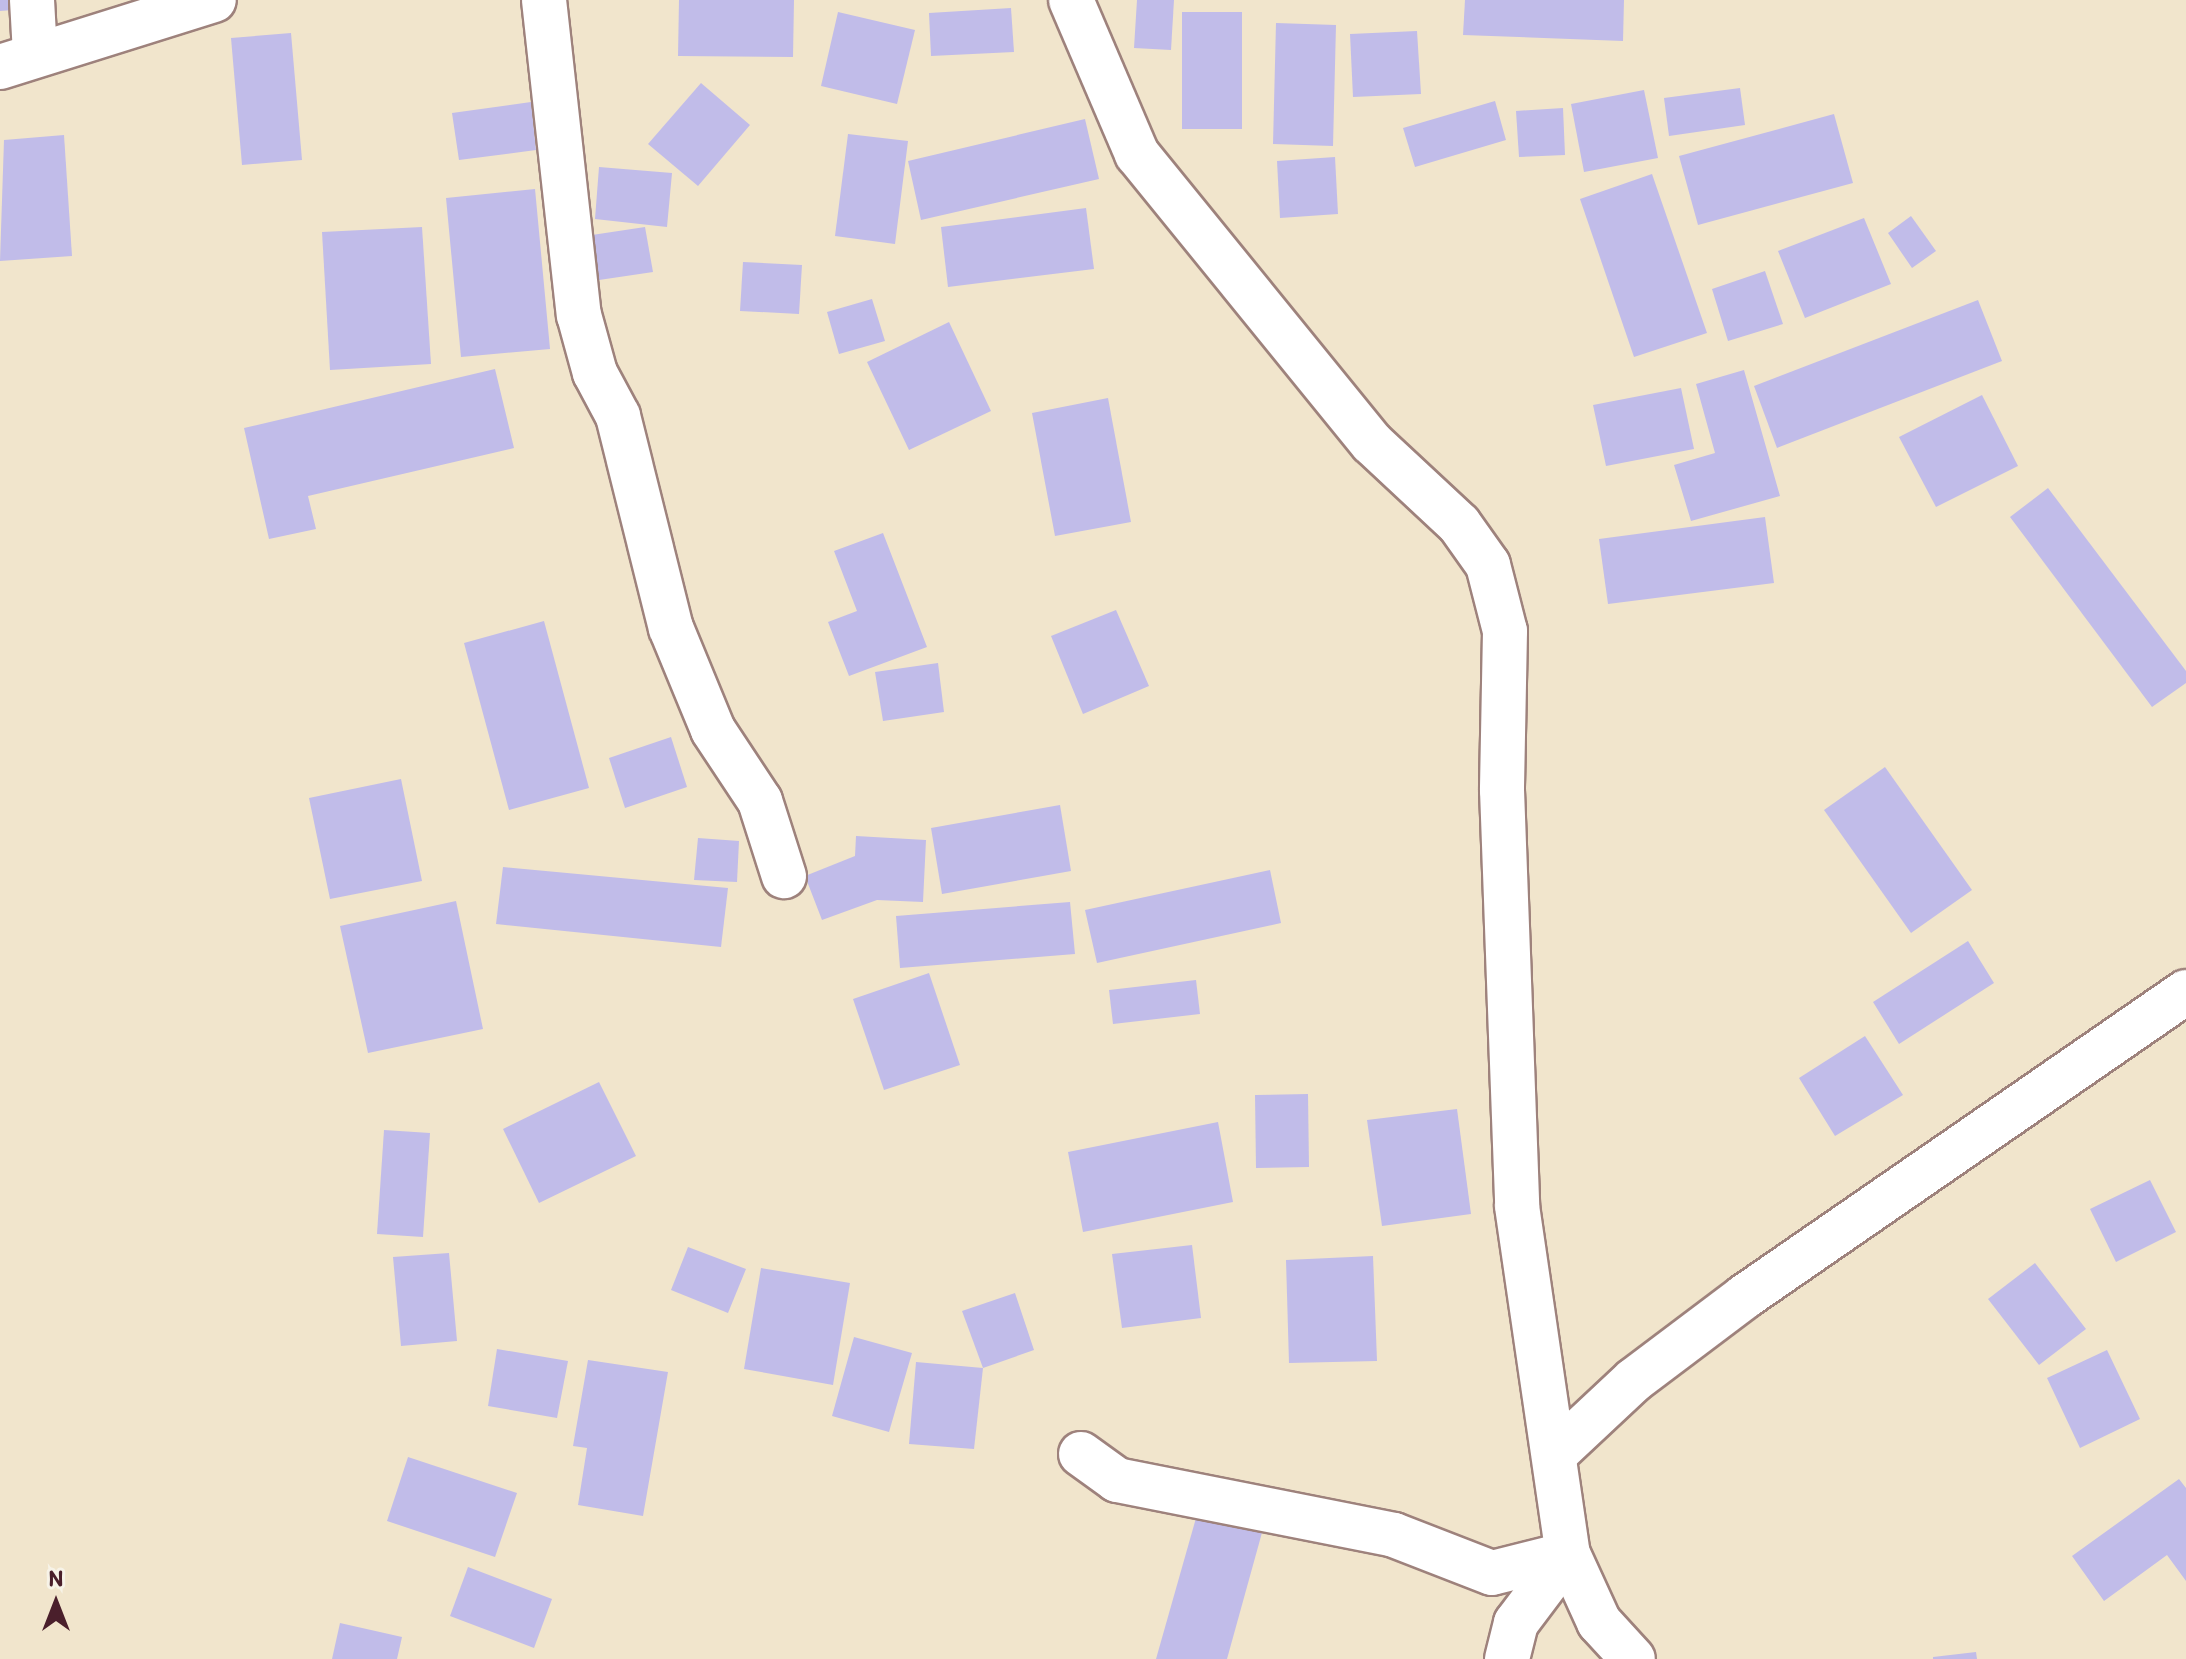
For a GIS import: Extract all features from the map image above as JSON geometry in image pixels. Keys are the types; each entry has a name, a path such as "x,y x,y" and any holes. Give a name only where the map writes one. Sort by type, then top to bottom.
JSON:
{"street":[{"path":"17,61 32,0"},
{"path":"17,61 214,0"},
{"path":"544,0 579,315 595,373 618,416 671,628 713,730 760,801 784,876"},
{"path":"1071,0 1137,154 1372,443 1459,524 1488,565 1505,631 1502,790 1517,1206 1557,1452 1568,1554 1599,1622 1633,1659"},
{"path":"1557,1452 1634,1380 1744,1297 2186,992"},
{"path":"1081,1454 1117,1480 1394,1535 1492,1573 1568,1554"},
{"path":"1507,1659 1516,1623 1568,1554"}],"building":[{"path":"0,0 13,0 13,10 0,11"},
{"path":"679,0 794,0 793,57 678,56"},
{"path":"1137,0 1174,0 1171,50 1134,48"},
{"path":"1465,0 1624,0 1623,41 1463,35"},
{"path":"1011,8 1014,52 931,56 929,13"},
{"path":"838,12 915,30 897,104 821,86"},
{"path":"1182,12 1242,12 1242,129 1182,129"},
{"path":"1276,23 1336,25 1333,146 1273,144"},
{"path":"1417,31 1421,94 1353,97 1350,34"},
{"path":"291,33 302,160 242,165 231,38"},
{"path":"701,83 750,125 698,186 648,144"},
{"path":"1740,88 1745,125 1669,136 1664,98"},
{"path":"1644,90 1658,158 1584,172 1571,104"},
{"path":"1495,101 1506,140 1415,167 1403,128"},
{"path":"531,102 536,150 459,160 452,113"},
{"path":"1563,108 1565,155 1519,157 1516,111"},
{"path":"1834,114 1853,183 1698,225 1679,156"},
{"path":"1085,119 1099,179 921,220 908,161"},
{"path":"848,134 908,141 895,244 835,236"},
{"path":"64,135 72,256 0,261 4,140"},
{"path":"1335,157 1338,214 1280,218 1277,161"},
{"path":"599,167 672,173 667,227 595,219"},
{"path":"1652,174 1707,333 1634,357 1580,199"},
{"path":"535,189 550,349 461,357 446,198"},
{"path":"1086,208 1094,269 948,287 941,227"},
{"path":"1911,216 1936,251 1912,268 1888,233"},
{"path":"1864,218 1891,284 1805,318 1778,251"},
{"path":"422,227 431,364 330,370 322,232"},
{"path":"645,227 653,272 599,280 592,235"},
{"path":"743,262 802,265 799,314 740,311"},
{"path":"1765,271 1783,324 1728,341 1712,289"},
{"path":"872,299 885,341 839,354 827,312"},
{"path":"1978,300 2002,361 1777,448 1754,386"},
{"path":"949,322 991,411 909,450 867,362"},
{"path":"495,369 514,448 308,496 316,529 269,539 244,428"},
{"path":"1744,370 1780,496 1691,521 1674,465 1715,453 1696,384"},
{"path":"1681,388 1694,449 1606,466 1593,405"},
{"path":"1982,395 2018,466 1936,507 1899,437"},
{"path":"1108,398 1131,522 1055,536 1032,413"},
{"path":"2048,488 2186,671 2186,683 2152,707 2010,517"},
{"path":"1765,517 1774,583 1608,604 1599,539"},
{"path":"883,533 927,647 849,676 828,622 857,611 834,551"},
{"path":"1116,610 1149,686 1083,714 1051,636"},
{"path":"544,621 589,788 509,810 464,643"},
{"path":"938,663 944,712 883,721 875,672"},
{"path":"671,737 687,787 625,808 609,758"},
{"path":"1885,767 1972,890 1911,933 1824,810"},
{"path":"401,779 422,881 330,899 309,798"},
{"path":"1060,805 1071,871 942,894 931,828"},
{"path":"856,836 926,840 923,902 877,900 822,920 805,876 855,856"},
{"path":"698,838 739,841 737,882 694,880"},
{"path":"503,867 728,888 721,947 496,924"},
{"path":"1270,870 1281,923 1097,963 1085,910"},
{"path":"456,901 483,1029 368,1053 340,926"},
{"path":"1070,902 1075,954 900,968 896,916"},
{"path":"1968,941 1994,983 1899,1044 1873,1002"},
{"path":"929,973 960,1065 884,1090 853,999"},
{"path":"1196,980 1200,1014 1113,1024 1109,990"},
{"path":"1865,1036 1903,1095 1835,1136 1799,1078"},
{"path":"599,1082 636,1156 539,1203 503,1129"},
{"path":"1308,1094 1309,1167 1256,1168 1255,1095"},
{"path":"1457,1109 1471,1214 1382,1226 1367,1120"},
{"path":"1218,1122 1233,1202 1083,1232 1068,1152"},
{"path":"384,1130 430,1133 423,1237 377,1234"},
{"path":"2150,1180 2176,1232 2116,1262 2090,1209"},
{"path":"1192,1245 1201,1318 1122,1328 1112,1254"},
{"path":"688,1247 746,1269 728,1313 671,1290"},
{"path":"449,1253 457,1341 401,1346 393,1257"},
{"path":"1373,1256 1377,1361 1289,1363 1286,1260"},
{"path":"2035,1263 2086,1329 2039,1365 1988,1299"},
{"path":"761,1268 850,1283 833,1385 744,1369"},
{"path":"1015,1293 1034,1350 983,1368 962,1311"},
{"path":"854,1337 912,1353 889,1432 832,1416"},
{"path":"497,1349 568,1361 557,1418 488,1406"},
{"path":"2107,1350 2140,1419 2080,1448 2047,1378"},
{"path":"588,1360 668,1372 643,1516 578,1505 587,1448 573,1446"},
{"path":"916,1362 983,1368 974,1449 909,1444"},
{"path":"408,1457 517,1493 495,1557 387,1521"},
{"path":"2179,1479 2186,1488 2186,1581 2167,1555 2104,1601 2072,1556"},
{"path":"1198,1511 1263,1529 1227,1659 1156,1659"},
{"path":"468,1567 552,1599 534,1648 450,1616"},
{"path":"340,1623 402,1637 397,1659 332,1659"},
{"path":"1976,1652 1977,1659 1933,1659 1933,1657"}]}
